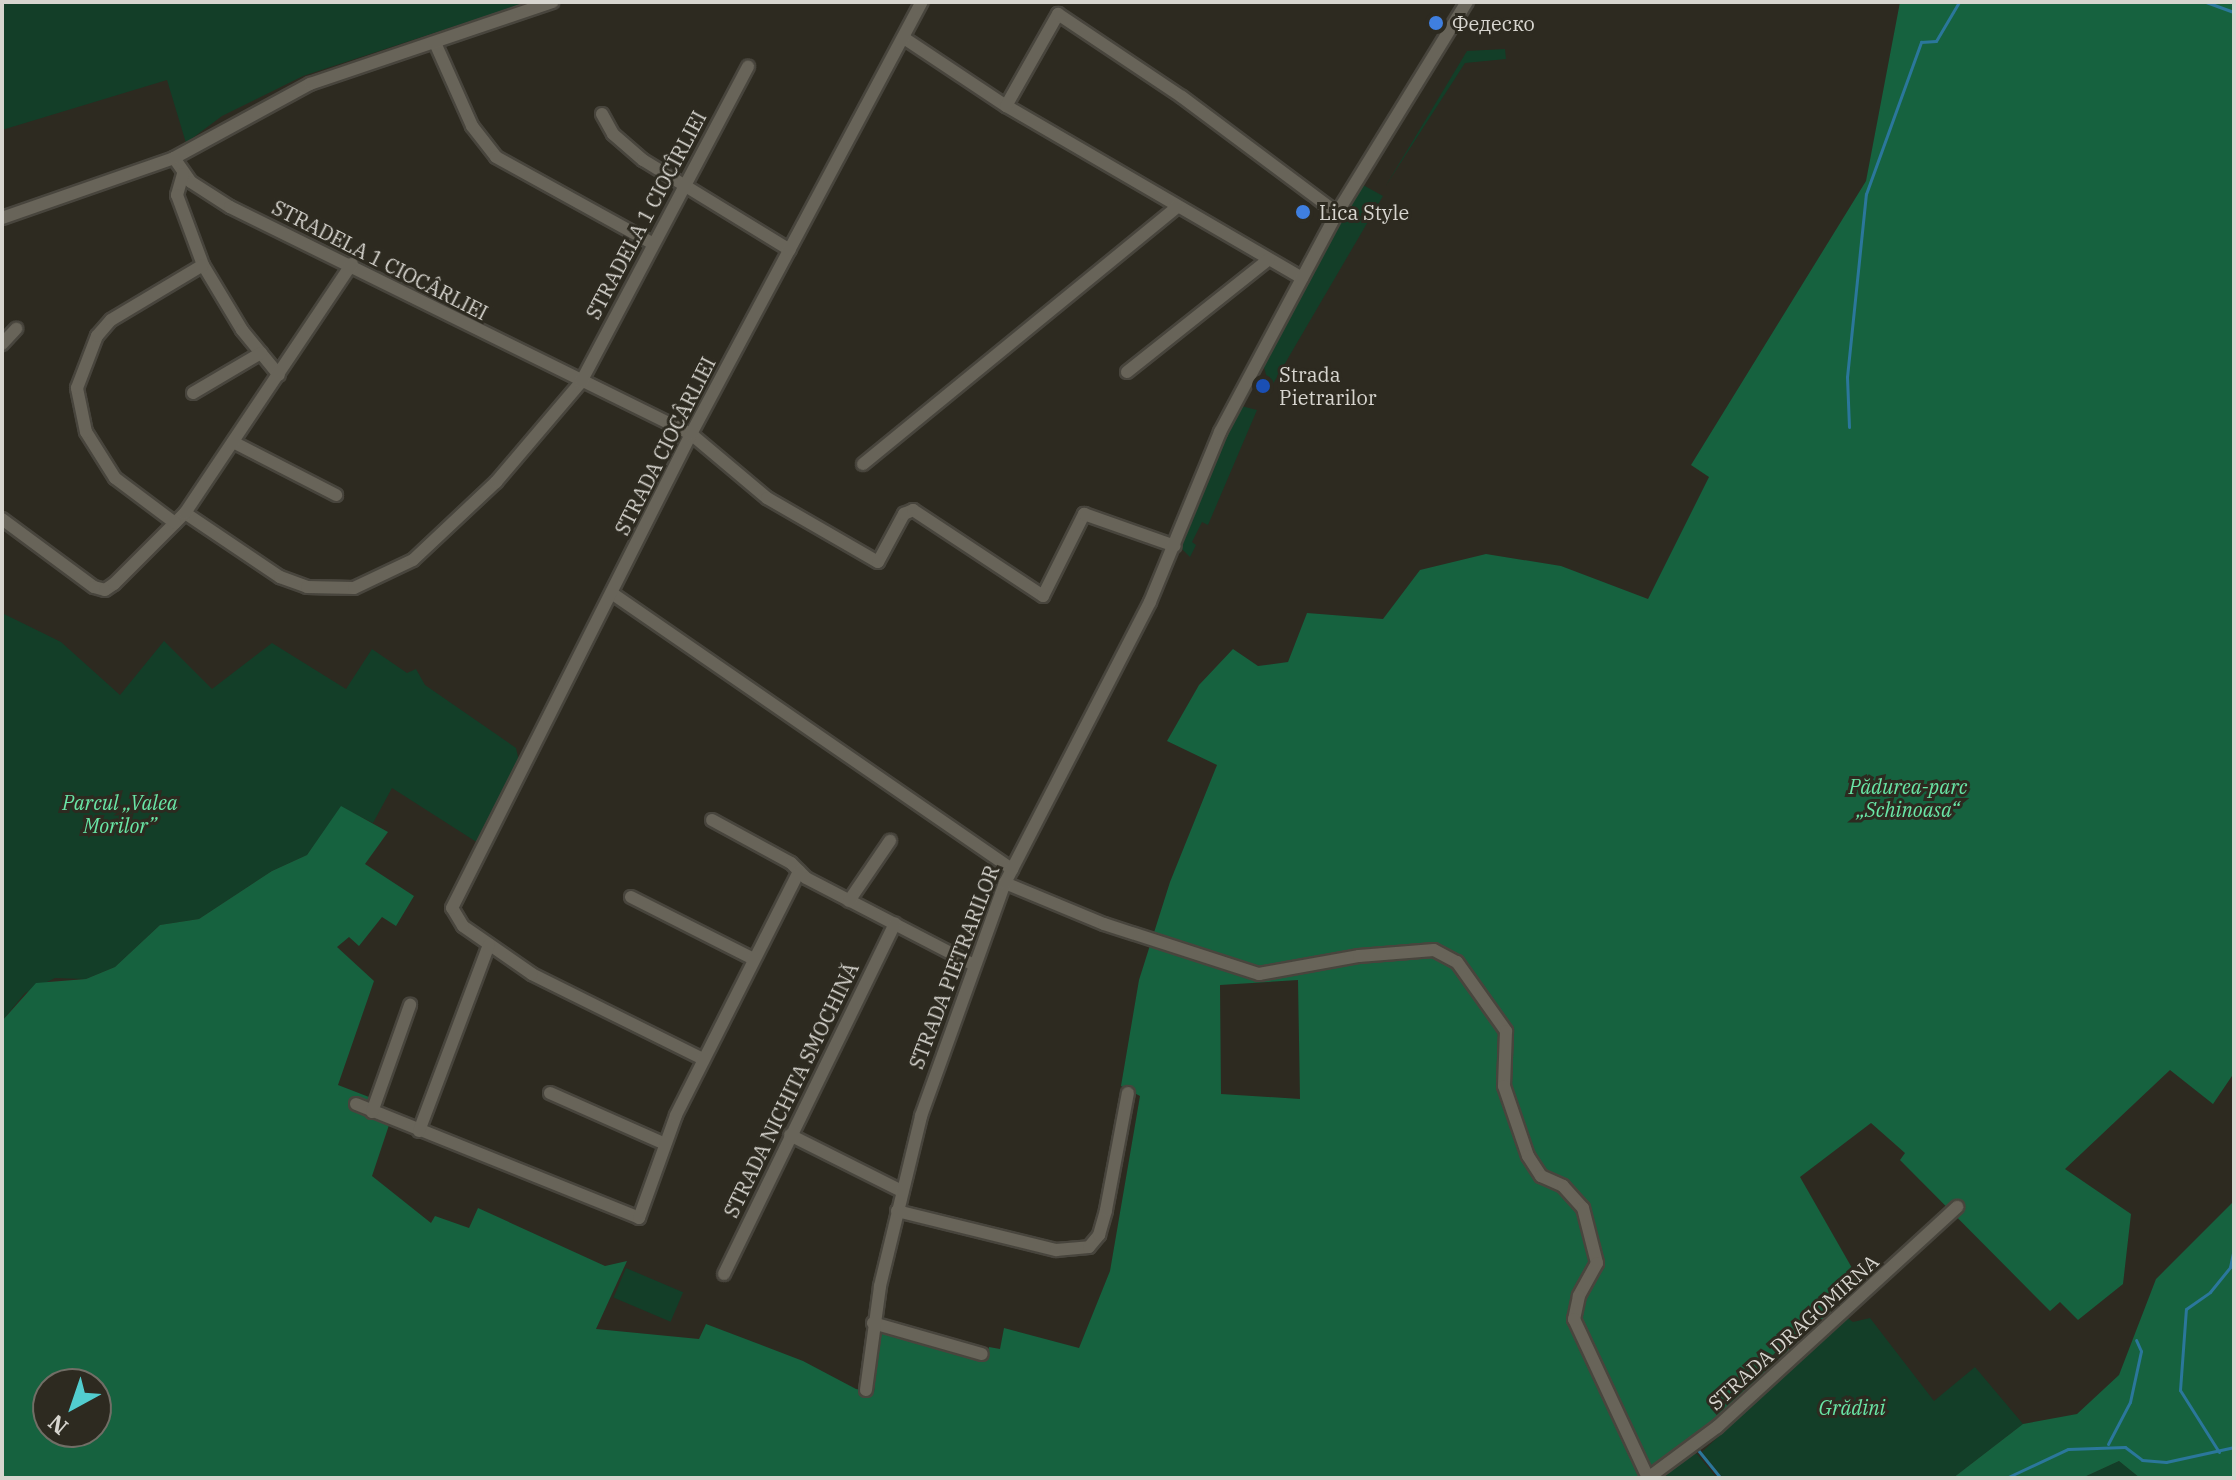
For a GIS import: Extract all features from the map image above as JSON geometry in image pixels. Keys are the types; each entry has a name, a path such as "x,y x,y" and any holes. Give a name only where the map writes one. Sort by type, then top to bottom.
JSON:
{"street":[{"path":"2,218 174,158 310,84 436,45 552,2"},
{"name":"STRADA CIOCÂRLIEI","path":"489,945 452,913 487,834 613,594 691,434 922,2"},
{"name":"STRADA PIETRARILOR","path":"866,1390 873,1323 900,1190 937,1064 1005,883 1175,546 1220,432 1337,213 1467,2"},
{"path":"1006,106 1058,14 1182,97 1337,213"},
{"path":"904,38 1006,106 1302,278"},
{"path":"436,45 472,126 496,157 652,243"},
{"name":"STRADELA 1 CIOCÎRLIEI","path":"581,382 748,66"},
{"path":"602,114 627,147 683,186 790,250"},
{"name":"STRADELA 1 CIOCÂRLIEI","path":"174,158 183,174 230,207 352,264 581,382 691,434 767,498 878,562 904,514 913,510 1043,596 1084,514 1175,546"},
{"path":"183,174 177,195 203,265 279,375"},
{"path":"863,464 1177,207"},
{"path":"1127,372 1269,259"},
{"path":"2,519 94,587 105,590 185,513 352,264"},
{"path":"175,523 115,478 86,432 77,388 97,336 111,320 203,265"},
{"path":"2,344 16,329"},
{"path":"193,393 261,353"},
{"path":"185,513 280,577 332,590 354,588 413,560 459,521 581,382"},
{"path":"233,442 336,495"},
{"path":"613,594 1012,869"},
{"path":"712,820 849,901 974,965"},
{"path":"849,901 890,841"},
{"path":"356,1104 639,1218 665,1144 703,1059 799,871"},
{"path":"1005,883 1106,925 1259,974 1359,956 1434,950 1457,962 1506,1031 1504,1086 1528,1156 1541,1176 1563,1186 1583,1208 1597,1263 1579,1296 1574,1319 1648,1478"},
{"path":"631,897 752,958"},
{"name":"STRADA NICHITA SMOCHINĂ","path":"724,1274 895,924"},
{"path":"419,1131 489,945 532,974 703,1059"},
{"path":"372,1112 410,1005"},
{"path":"550,1093 665,1144"},
{"path":"897,1211 1056,1250 1089,1247 1099,1235 1106,1210 1128,1093"},
{"path":"790,1135 900,1190"},
{"name":"STRADA DRAGOMIRNA","path":"1648,1478 1717,1427 1957,1207"},
{"path":"873,1323 982,1354"}],"green space":[{"path":"2,2 528,2 303,76 222,116 186,143 167,80 2,130"},
{"name":"Pădurea-parc „Schinoasa“","path":"1900,2 2234,2 2234,1073 2213,1104 2170,1070 2065,1169 2131,1214 2123,1284 2078,1320 2060,1302 2050,1311 1900,1160 1905,1153 1871,1123 1800,1177 1864,1289 1696,1436 1639,1478 2,1478 2,1021 36,983 86,979 115,967 160,925 199,919 272,871 307,855 341,806 388,832 365,864 414,896 396,926 382,917 359,946 349,937 337,947 374,981 338,1085 369,1097 363,1115 389,1125 372,1176 431,1223 435,1216 469,1228 478,1208 605,1266 627,1261 596,1329 699,1339 706,1324 803,1361 856,1389 874,1392 879,1329 985,1361 989,1347 1000,1349 1004,1328 1079,1348 1110,1271 1140,1096 1121,1086 1139,980 1170,882 1217,765 1167,741 1199,685 1233,649 1258,666 1288,662 1307,613 1383,619 1420,570 1486,554 1561,566 1648,599 1709,477 1691,465 1866,181","holes":["1298,980 1300,1099 1221,1094 1220,985"]},
{"path":"1505,49 1506,59 1465,63 1385,187 1467,51"},
{"path":"1363,185 1383,196 1270,389 1262,360"},
{"path":"1237,405 1257,410 1208,525 1202,522 1192,542 1196,545 1190,557 1182,549 1183,538"},
{"name":"Parcul „Valea Morilor”","path":"2,613 61,642 120,695 164,641 212,689 272,643 346,689 372,649 407,673 416,669 425,685 516,748 519,761 478,843 392,788 373,823 341,807 307,855 272,871 199,919 160,925 115,967 86,979 55,978 25,993 2,1021"},
{"path":"2234,1201 2234,1476 2140,1478 2119,1461 2082,1478 1953,1478 2023,1424 2077,1414 2119,1375 2156,1279"},
{"path":"626,1268 683,1292 671,1322 613,1297"},
{"name":"Grădini","path":"1846,1317 1853,1322 1870,1318 1934,1401 1975,1367 2023,1424 1953,1478 1723,1478 1702,1452"},
{"path":"1690,1454 1697,1454 1717,1478 1663,1478"},
{"path":"2119,1461 2140,1478 2082,1478"}],"waterway":[{"path":"1849,427 1847,377 1866,194 1921,42 1936,41 1959,2"},
{"path":"2206,2 2234,12"},
{"path":"2234,1158 2234,1165"},
{"path":"2219,1452 2180,1390 2186,1309 2210,1292 2230,1267 2234,1248"},
{"path":"2108,1444 2130,1402 2141,1351 2136,1340"},
{"path":"2006,1478 2068,1449 2125,1447 2142,1460 2166,1462 2234,1447"},
{"path":"1698,1450 1721,1478"}],"place":[{"name":"Федеско","path":"1436,23"},
{"name":"Lica Style","path":"1303,212"},
{"name":"Strada Pietrarilor","path":"1263,386"}]}
